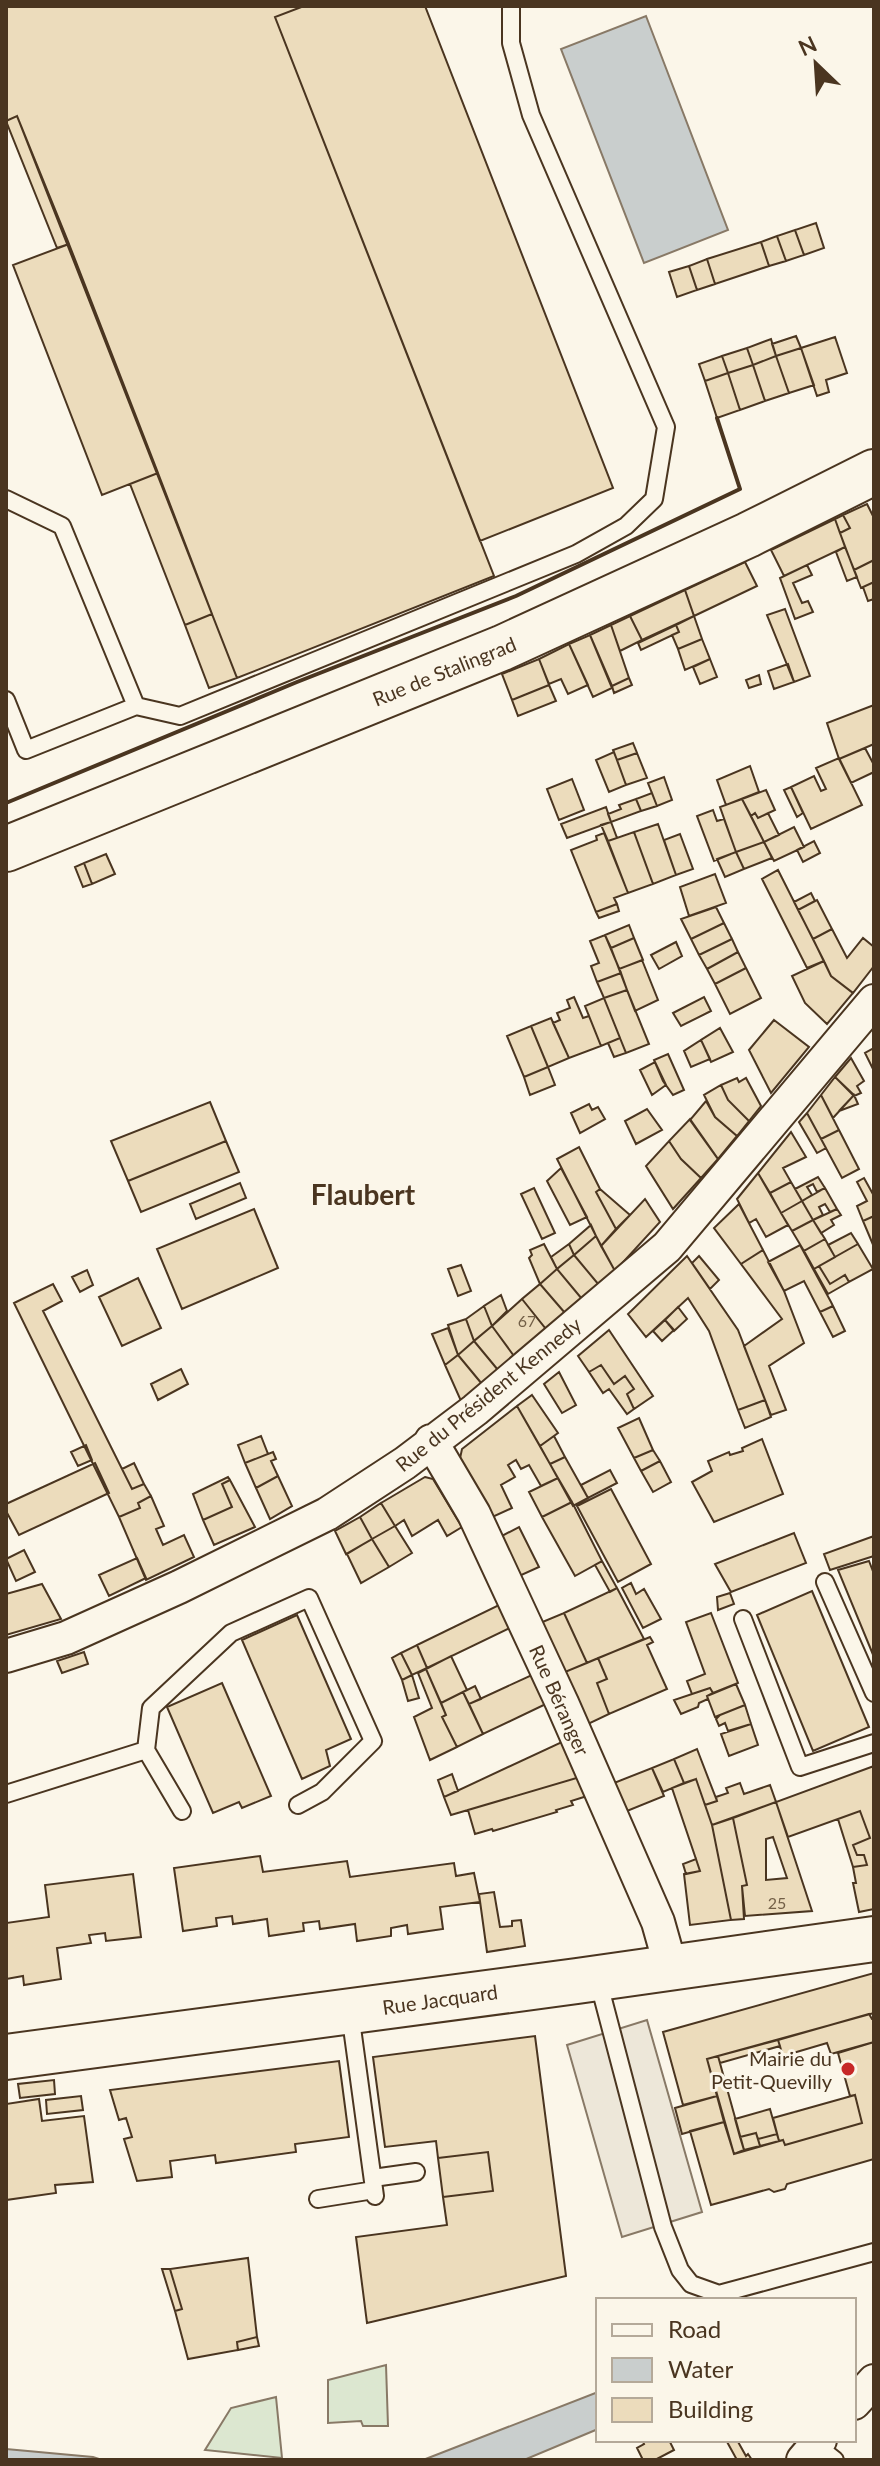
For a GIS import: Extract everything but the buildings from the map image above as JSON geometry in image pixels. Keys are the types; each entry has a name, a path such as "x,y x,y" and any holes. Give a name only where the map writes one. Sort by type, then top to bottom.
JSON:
{"street":[{"name":"Rue de Stalingrad","path":"6,849 502,648 748,535 874,472"},
{"name":"Rue du Président Kennedy","path":"6,1656 80,1632 179,1587 314,1520 405,1463 475,1410 667,1247 874,1001"},
{"name":"Rue Béranger","path":"431,1441 474,1514 556,1689 658,1922 671,1968"},
{"name":"Rue Jacquard","path":"6,2057 874,1939"},
{"path":"856,2401 874,2381"}],"lane":[{"path":"6,700 26,750 136,706 180,716 576,554 626,526 654,499 666,427 531,115 511,43 511,6"},
{"path":"6,499 62,526 136,706"},
{"path":"825,1582 874,1693"},
{"path":"182,1811 146,1750 151,1708 231,1633 309,1598 373,1741 322,1792 298,1805"},
{"path":"743,1619 800,1767 874,1743"},
{"path":"6,1794 146,1750"},
{"path":"598,1978 663,2227 680,2270 691,2284 719,2294 874,2252"},
{"path":"349,2012 374,2188"},
{"path":"318,2199 374,2188 416,2172"}],"green space":[{"path":"386,2365 388,2426 363,2426 361,2421 328,2423 328,2380"},
{"path":"276,2397 282,2458 205,2450 231,2408"}],"shaded area":[{"path":"647,2020 702,2212 622,2237 567,2045"}],"water":[{"path":"646,16 728,230 644,263 561,49"},
{"path":"596,2393 596,2430 524,2460 423,2460"},
{"path":"6,2449 93,2457 102,2460 6,2460"}],"wall":[{"path":"6,803 297,682 516,596 740,489 717,418"}],"place":[{"name":"Mairie du Petit-Quevilly","path":"848,2069"}],"district":[{"name":"Flaubert","path":"363,1194"}]}
